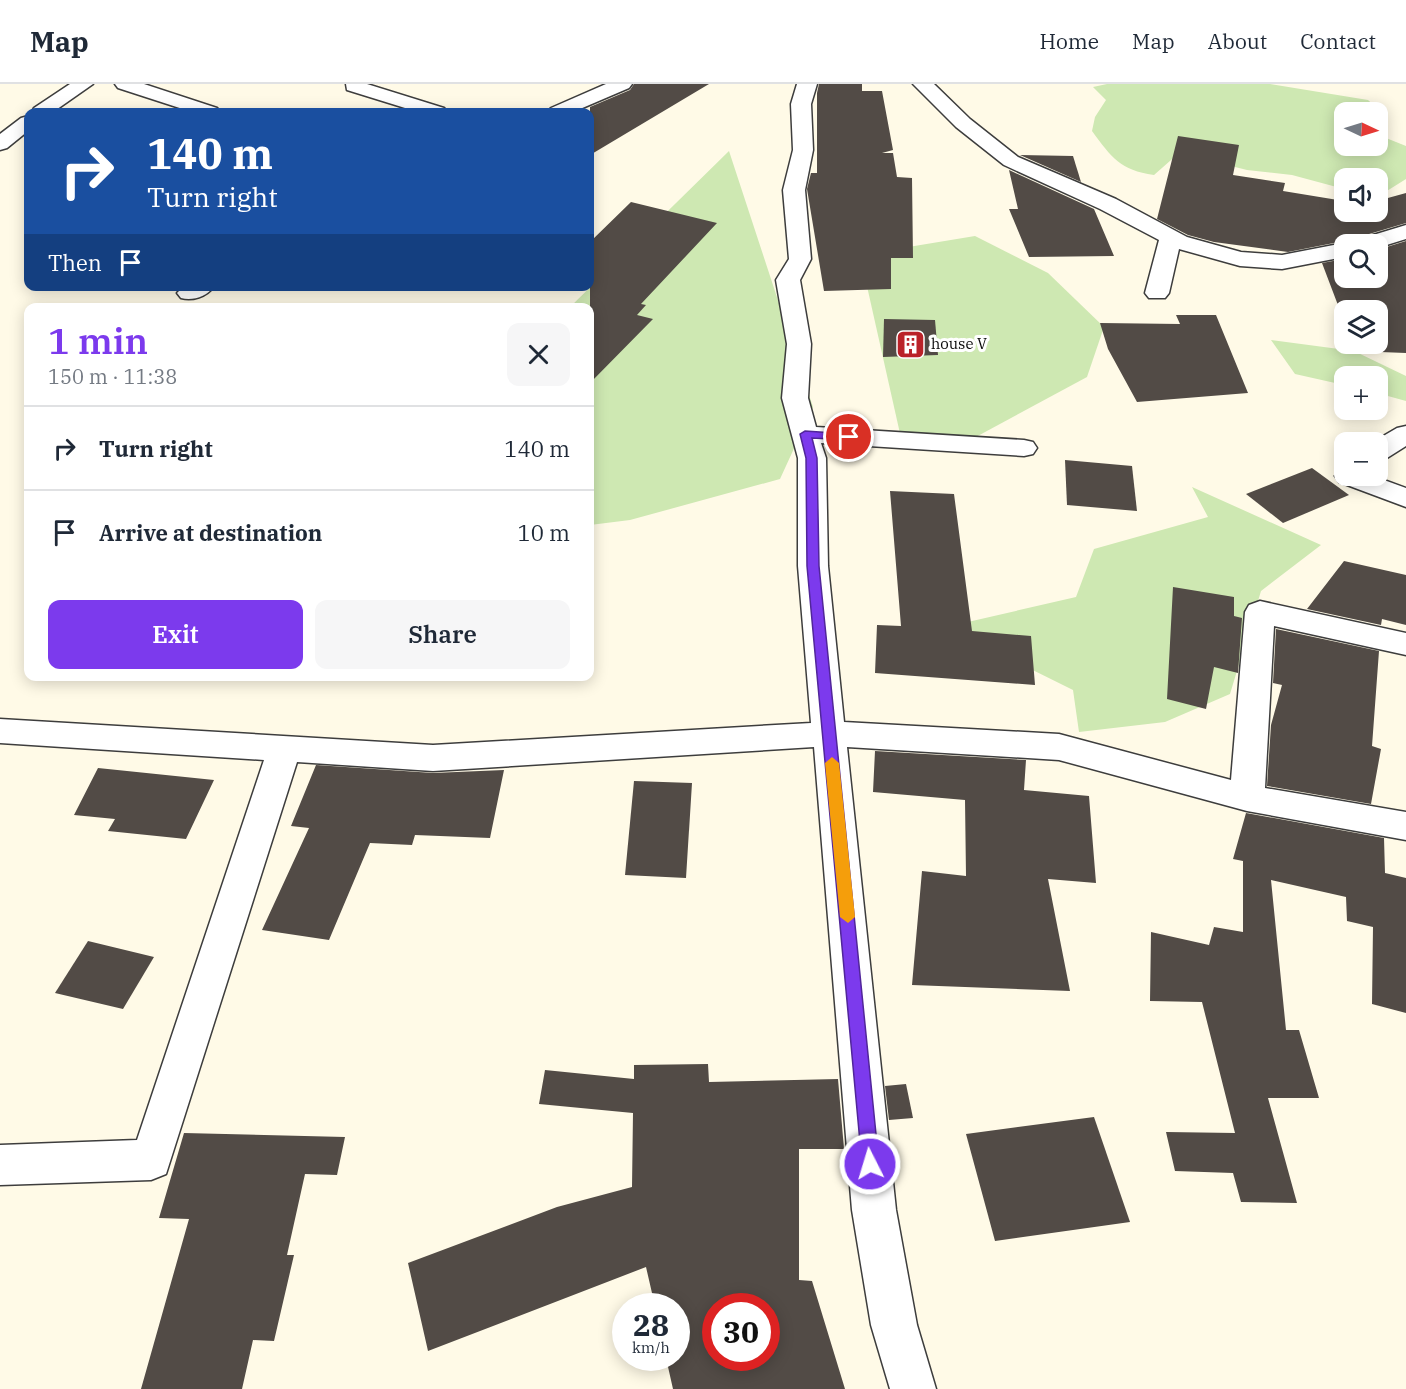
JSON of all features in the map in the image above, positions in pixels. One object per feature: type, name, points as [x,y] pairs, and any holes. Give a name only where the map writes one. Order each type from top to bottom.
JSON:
[{"type":"street","points":[[46,108],[83,84]]},
{"type":"street","points":[[125,84],[198,108]]},
{"type":"street","points":[[567,108],[622,84]]},
{"type":"street","points":[[807,84],[801,104],[803,150],[794,190],[800,259],[788,280],[799,344],[795,398],[812,458],[813,566],[874,1210],[894,1325],[913,1389]]},
{"type":"street","points":[[924,84],[963,123],[1011,160],[1108,204],[1175,240],[1240,259],[1282,262],[1334,252]]},
{"type":"street","points":[[354,86],[424,108]]},
{"type":"street","points":[[0,144],[24,125]]},
{"type":"street","points":[[1388,238],[1406,232]]},
{"type":"street","points":[[1156,293],[1175,240]]},
{"type":"street","points":[[805,434],[1024,448]]},
{"type":"street","points":[[1388,445],[1406,434]]},
{"type":"street","points":[[1375,486],[1406,498]]},
{"type":"street","points":[[1247,798],[1260,612],[1406,644]]},
{"type":"street","points":[[0,731],[433,758],[829,734],[1059,747],[1247,798],[1406,826]]},
{"type":"street","points":[[0,1165],[151,1160],[284,749]]},
{"type":"green space","points":[[1107,84],[1270,84],[1368,100],[1370,102],[1334,102],[1334,156],[1388,156],[1388,139],[1406,146],[1406,179],[1388,190],[1388,168],[1334,168],[1334,186],[1292,175],[1247,170],[1179,153],[1154,175],[1142,173],[1118,161],[1105,149],[1092,131],[1095,117],[1106,100],[1093,87]]},
{"type":"green space","points":[[729,151],[813,407],[780,479],[630,520],[594,524],[594,303],[574,303],[586,291],[594,291],[594,283]]},
{"type":"green space","points":[[975,236],[1048,273],[1104,327],[1087,377],[974,438],[901,438],[860,255]]},
{"type":"green space","points":[[1271,340],[1334,348],[1334,354],[1360,354],[1385,366],[1334,366],[1334,383],[1295,374]]},
{"type":"green space","points":[[1388,367],[1406,376],[1406,401],[1388,396]]},
{"type":"green space","points":[[1192,487],[1321,545],[1261,591],[1230,694],[1165,722],[1079,732],[1073,690],[946,627],[1076,597],[1094,549],[1208,517]]},
{"type":"building","points":[[634,84],[709,84],[594,153],[594,108],[590,107],[630,90]]},
{"type":"building","points":[[819,84],[862,84],[862,91],[882,91],[893,150],[882,153],[893,153],[897,177],[912,178],[913,258],[891,258],[891,289],[824,291],[807,189],[811,173],[817,173]]},
{"type":"building","points":[[1178,136],[1239,145],[1233,175],[1285,183],[1283,191],[1334,199],[1334,222],[1388,222],[1388,198],[1406,193],[1406,223],[1369,234],[1334,234],[1334,243],[1288,252],[1214,242],[1188,235],[1157,219]]},
{"type":"building","points":[[1020,155],[1073,156],[1081,182]]},
{"type":"building","points":[[1009,170],[1094,209],[1114,256],[1029,257],[1009,209],[1018,209]]},
{"type":"building","points":[[631,202],[717,223],[641,304],[646,305],[637,315],[653,319],[594,379],[594,303],[590,303],[590,291],[594,291],[594,238]]},
{"type":"building","points":[[1406,241],[1406,353],[1388,352],[1388,300],[1336,300],[1322,263],[1334,261],[1334,288],[1388,288],[1388,247]]},
{"type":"building","points":[[1176,315],[1216,315],[1248,393],[1137,402],[1108,349],[1100,323],[1180,324]]},
{"type":"building","name":"house V","points":[[884,319],[935,320],[938,355],[883,357]]},
{"type":"building","points":[[1065,460],[1132,466],[1137,511],[1067,505]]},
{"type":"building","points":[[1312,468],[1349,495],[1283,523],[1246,494]]},
{"type":"building","points":[[890,491],[954,494],[972,631],[1031,636],[1035,685],[875,673],[877,625],[901,626]]},
{"type":"building","points":[[1344,561],[1406,575],[1406,625],[1382,619],[1381,625],[1307,609]]},
{"type":"building","points":[[1173,587],[1234,597],[1234,616],[1242,618],[1238,673],[1214,667],[1206,709],[1167,699]]},
{"type":"building","points":[[1276,629],[1379,651],[1372,746],[1381,749],[1371,804],[1267,786],[1271,725],[1282,685],[1273,683]]},
{"type":"building","points":[[875,751],[1026,760],[1024,790],[1089,796],[1096,883],[1048,879],[1070,991],[912,985],[922,871],[966,876],[965,800],[873,792]]},
{"type":"building","points":[[316,765],[433,773],[504,770],[490,838],[415,835],[412,845],[370,843],[329,940],[262,930],[309,828],[291,826]]},
{"type":"building","points":[[98,768],[214,780],[186,839],[108,831],[115,819],[74,815]]},
{"type":"building","points":[[634,781],[692,783],[686,878],[625,875]]},
{"type":"building","points":[[1246,813],[1384,838],[1385,873],[1406,878],[1406,1013],[1372,1004],[1373,927],[1347,921],[1346,897],[1271,880],[1286,1030],[1299,1030],[1319,1098],[1268,1098],[1297,1203],[1241,1202],[1233,1173],[1175,1171],[1166,1132],[1235,1133],[1202,1002],[1150,1001],[1151,932],[1209,945],[1214,927],[1243,932],[1243,861],[1233,859]]},
{"type":"building","points":[[88,941],[154,957],[123,1009],[55,993]]},
{"type":"building","points":[[708,1064],[709,1082],[838,1079],[844,1149],[799,1149],[799,1280],[812,1281],[845,1389],[673,1389],[669,1371],[690,1371],[690,1293],[652,1293],[646,1267],[428,1351],[408,1263],[557,1207],[632,1187],[633,1113],[539,1104],[545,1070],[634,1079],[634,1065]]},
{"type":"building","points":[[906,1084],[913,1118],[889,1120],[885,1086]]},
{"type":"building","points":[[1094,1117],[1130,1222],[995,1241],[966,1134]]},
{"type":"building","points":[[184,1133],[345,1137],[337,1175],[305,1174],[287,1255],[294,1255],[274,1341],[253,1340],[242,1389],[141,1389],[189,1219],[159,1218]]},
{"type":"slow traffic","points":[[832,763],[848,917]]},
{"type":"place","name":"house V","points":[[910,344]]},
{"type":"route","points":[[849,437],[805,434],[812,458],[813,566],[870,1164]]}]
